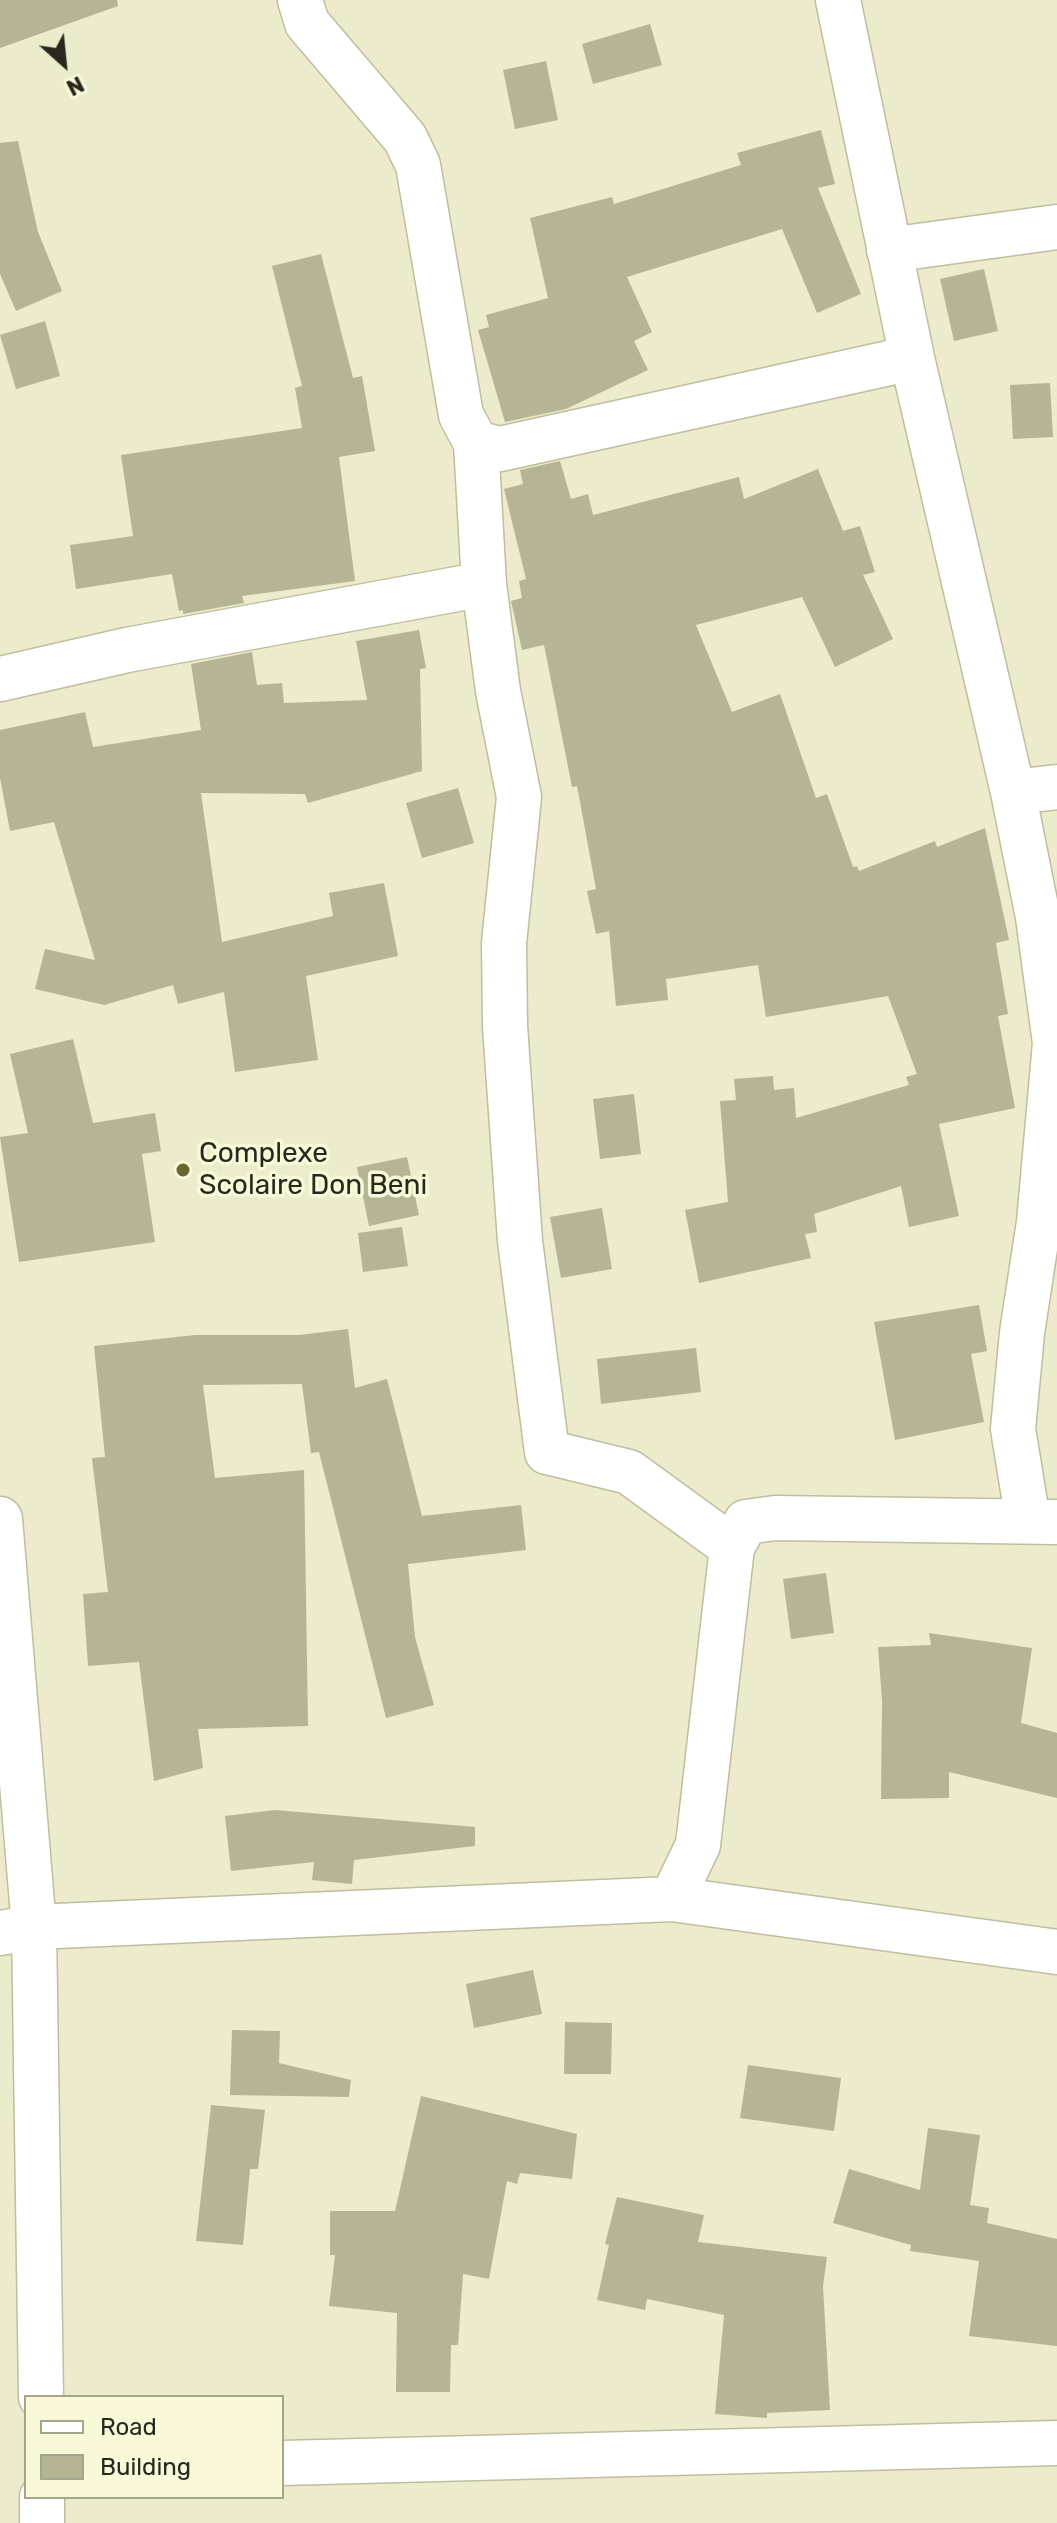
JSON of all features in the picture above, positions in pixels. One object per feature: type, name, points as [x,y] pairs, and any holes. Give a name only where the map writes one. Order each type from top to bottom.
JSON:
[{"type":"street","points":[[300,0],[307,23],[405,138],[418,165],[461,415],[476,443],[484,584],[498,691],[519,797],[504,943],[505,1026],[520,1241],[547,1452],[629,1472],[732,1547]]},
{"type":"street","points":[[672,1899],[698,1845],[732,1547],[746,1522],[775,1518],[1042,1522],[1013,1429],[1022,1333],[1039,1222],[1055,1043],[1038,917],[1013,792],[912,358],[838,0]]},
{"type":"street","points":[[889,250],[1057,227]]},
{"type":"street","points":[[476,443],[500,449],[912,358]]},
{"type":"street","points":[[0,679],[127,650],[484,584]]},
{"type":"street","points":[[1013,792],[1057,787]]},
{"type":"street","points":[[0,1519],[41,2395]]},
{"type":"street","points":[[17,1930],[672,1899],[1057,1952]]},
{"type":"street","points":[[284,2463],[1057,2443]]},
{"type":"street","points":[[42,2499],[42,2523]]},
{"type":"building","points":[[0,0],[117,0],[118,6],[0,48]]},
{"type":"building","points":[[650,24],[662,65],[593,84],[582,44]]},
{"type":"building","points":[[546,61],[558,120],[515,129],[503,70]]},
{"type":"building","points":[[821,130],[835,184],[818,188],[861,294],[817,313],[782,229],[627,277],[652,332],[634,341],[648,370],[566,409],[505,422],[478,330],[489,327],[486,315],[548,298],[530,218],[612,197],[614,204],[741,165],[737,153]]},
{"type":"building","points":[[18,141],[38,232],[62,291],[16,311],[0,274],[0,143]]},
{"type":"building","points":[[321,254],[353,378],[362,376],[375,451],[339,457],[355,581],[242,596],[244,603],[183,614],[183,610],[179,611],[172,574],[76,589],[70,545],[133,536],[121,455],[302,428],[295,388],[302,386],[272,266]]},
{"type":"building","points":[[984,269],[998,331],[954,341],[940,279]]},
{"type":"building","points":[[45,321],[60,376],[16,389],[0,335]]},
{"type":"building","points":[[1050,383],[1053,437],[1013,439],[1010,385]]},
{"type":"building","points":[[560,461],[571,499],[588,494],[593,515],[739,477],[744,499],[818,469],[843,531],[860,526],[875,572],[863,575],[893,639],[835,667],[802,597],[696,625],[732,712],[780,694],[816,798],[827,794],[853,867],[857,866],[859,871],[935,841],[937,847],[985,828],[1009,940],[996,943],[1008,1014],[998,1016],[1015,1108],[939,1124],[959,1216],[909,1227],[901,1186],[814,1214],[817,1232],[805,1234],[811,1258],[699,1283],[685,1210],[728,1202],[720,1101],[736,1100],[734,1079],[773,1076],[774,1090],[794,1088],[796,1118],[909,1085],[906,1077],[917,1074],[888,996],[766,1017],[758,965],[666,979],[668,1000],[616,1006],[609,931],[596,934],[587,891],[596,889],[577,786],[572,787],[544,645],[522,650],[511,601],[522,598],[519,581],[526,579],[504,489],[523,484],[520,470]]},
{"type":"building","points":[[419,630],[426,668],[420,669],[422,771],[308,803],[305,794],[201,793],[222,942],[333,916],[329,893],[384,883],[398,956],[306,976],[318,1060],[235,1072],[224,992],[178,1004],[173,985],[104,1005],[35,989],[45,949],[95,960],[54,822],[10,831],[0,778],[0,730],[85,712],[93,747],[201,730],[191,664],[252,652],[257,685],[282,683],[284,703],[367,700],[356,641]]},
{"type":"building","points":[[458,788],[474,843],[422,858],[406,803]]},
{"type":"building","points":[[73,1039],[93,1123],[155,1113],[161,1151],[142,1154],[155,1242],[19,1262],[0,1137],[28,1133],[10,1054]]},
{"type":"building","points":[[634,1094],[641,1154],[600,1159],[593,1099]]},
{"type":"building","points":[[407,1157],[419,1215],[369,1226],[357,1167]]},
{"type":"building","points":[[602,1208],[612,1269],[561,1278],[550,1217]]},
{"type":"building","points":[[402,1227],[408,1266],[363,1272],[358,1233]]},
{"type":"building","points":[[979,1305],[987,1351],[971,1354],[984,1422],[895,1440],[874,1322]]},
{"type":"building","points":[[348,1329],[355,1388],[387,1379],[422,1516],[521,1505],[526,1550],[408,1564],[415,1637],[434,1705],[386,1718],[319,1452],[311,1453],[302,1384],[203,1385],[215,1478],[304,1470],[308,1726],[198,1729],[203,1768],[154,1781],[139,1662],[88,1666],[83,1594],[108,1592],[92,1458],[105,1457],[94,1346],[195,1335],[299,1335]]},
{"type":"building","points":[[696,1348],[701,1392],[601,1404],[597,1359]]},
{"type":"building","points":[[826,1573],[834,1633],[791,1639],[783,1579]]},
{"type":"building","points":[[929,1633],[1032,1648],[1021,1723],[1057,1733],[1057,1798],[949,1772],[949,1798],[881,1799],[882,1701],[878,1647],[931,1645]]},
{"type":"building","points":[[275,1810],[475,1827],[475,1846],[354,1860],[352,1884],[312,1880],[314,1862],[231,1871],[225,1816]]},
{"type":"building","points":[[533,1970],[542,2014],[474,2028],[466,1984]]},
{"type":"building","points":[[565,2022],[612,2023],[611,2074],[564,2074]]},
{"type":"building","points":[[232,2030],[280,2031],[279,2063],[351,2080],[349,2097],[230,2095]]},
{"type":"building","points":[[748,2065],[841,2078],[834,2131],[740,2118]]},
{"type":"building","points":[[421,2096],[577,2134],[572,2179],[520,2173],[517,2184],[507,2181],[489,2279],[463,2274],[458,2345],[451,2345],[450,2392],[396,2392],[397,2313],[329,2306],[335,2255],[330,2255],[330,2211],[395,2211]]},
{"type":"building","points":[[211,2105],[265,2110],[258,2169],[250,2169],[243,2245],[196,2241]]},
{"type":"building","points":[[928,2128],[980,2135],[970,2205],[989,2208],[987,2223],[1057,2239],[1057,2346],[969,2336],[979,2261],[910,2251],[911,2245],[833,2223],[849,2169],[920,2190]]},
{"type":"building","points":[[617,2197],[704,2215],[698,2242],[827,2257],[823,2286],[830,2410],[767,2413],[767,2418],[715,2414],[724,2315],[647,2299],[645,2310],[597,2300],[609,2245],[605,2244]]},
{"type":"place","name":"Complexe Scolaire Don Beni","points":[[183,1170]]}]
